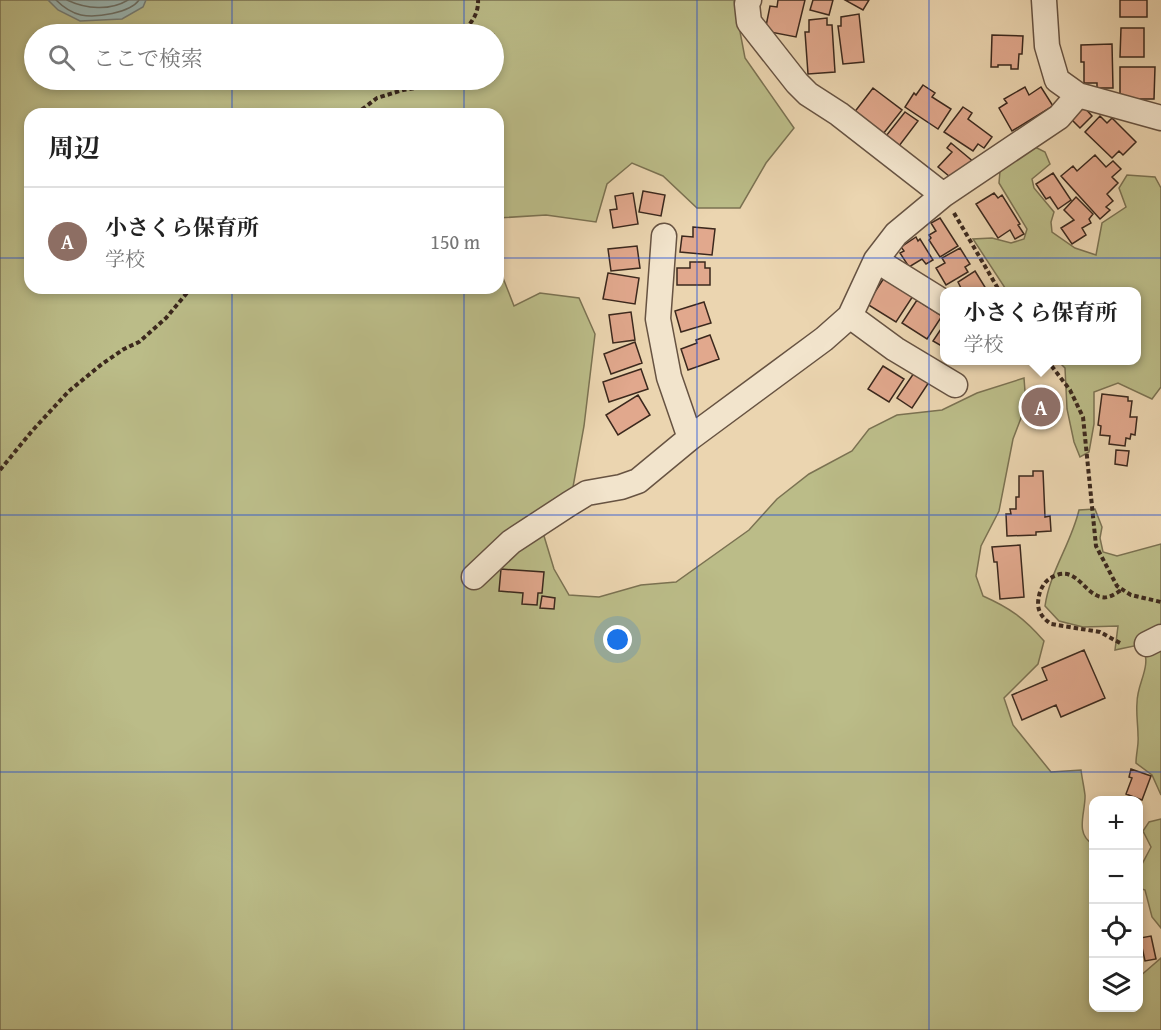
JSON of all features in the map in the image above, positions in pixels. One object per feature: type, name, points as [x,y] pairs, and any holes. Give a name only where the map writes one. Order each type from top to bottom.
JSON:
[{"type":"street","points":[[749,0],[747,4],[749,22],[797,83],[808,94],[839,114],[943,195]]},
{"type":"street","points":[[1044,0],[1047,46],[1057,80],[1078,95],[1161,118]]},
{"type":"street","points":[[474,577],[510,542],[587,493],[621,488],[638,481],[690,438],[824,339],[850,316],[876,260],[896,234],[943,195],[1059,117],[1078,95]]},
{"type":"street","points":[[664,236],[658,319],[669,378],[690,438]]},
{"type":"street","points":[[876,260],[940,300]]},
{"type":"street","points":[[850,316],[895,349],[955,385]]},
{"type":"path","points":[[470,24],[478,8],[478,0]]},
{"type":"path","points":[[364,108],[377,98],[403,90]]},
{"type":"path","points":[[943,195],[998,287]]},
{"type":"path","points":[[0,470],[69,391],[102,364],[139,342],[166,318],[186,294]]},
{"type":"path","points":[[1051,365],[1070,390],[1083,417],[1096,546],[1117,586],[1131,595],[1161,602]]},
{"type":"path","points":[[1120,643],[1100,632],[1051,624],[1040,612],[1038,597],[1047,580],[1058,574],[1066,573],[1103,597],[1111,596],[1123,589]]},
{"type":"green space","points":[[0,0],[734,0],[745,58],[794,128],[766,163],[740,208],[697,208],[663,176],[632,163],[607,184],[596,222],[546,215],[504,218],[504,108],[24,108],[24,294],[504,294],[504,280],[514,306],[540,293],[579,298],[595,334],[584,426],[573,487],[544,536],[554,569],[569,595],[599,597],[641,585],[676,582],[749,530],[777,499],[809,474],[852,451],[869,429],[897,415],[942,410],[977,393],[1024,378],[1026,405],[1013,439],[999,511],[981,546],[976,576],[983,596],[1016,614],[1044,641],[1038,664],[1004,698],[1013,725],[1051,772],[1081,770],[1085,795],[1082,828],[1089,841],[1089,1012],[1143,1012],[1143,974],[1161,958],[1161,1030],[0,1030]]},
{"type":"green space","points":[[1035,147],[1045,152],[1050,164],[1032,179],[1034,188],[1054,212],[1051,222],[1052,232],[1075,248],[1096,255],[1102,223],[1126,207],[1119,188],[1127,175],[1155,177],[1161,188],[1161,387],[1152,399],[1118,383],[1094,392],[1094,424],[1089,452],[1080,457],[1074,442],[1067,409],[1065,368],[1062,365],[1141,365],[1141,287],[1004,287],[973,239],[992,238],[1011,243],[1024,239],[1027,229],[999,183],[1000,171]]},
{"type":"green space","points":[[1095,509],[1102,527],[1100,538],[1103,552],[1117,556],[1161,544],[1161,795],[1152,775],[1136,763],[1138,695],[1146,661],[1143,644],[1115,650],[1118,626],[1083,627],[1059,621],[1045,606],[1051,581],[1079,510]]},
{"type":"green space","points":[[1161,819],[1161,928],[1152,917],[1143,889],[1143,862],[1151,847],[1143,831],[1149,822]]},
{"type":"water","points":[[48,0],[146,0],[143,7],[122,19],[80,21],[58,10]]},
{"type":"building","points":[[778,0],[805,0],[796,37],[765,31],[770,6],[777,7]]},
{"type":"building","points":[[813,0],[833,0],[829,15],[810,10]]},
{"type":"building","points":[[845,0],[869,0],[863,10]]},
{"type":"building","points":[[1120,0],[1147,0],[1147,17],[1120,17]]},
{"type":"building","points":[[859,14],[864,62],[843,64],[838,26],[841,26],[841,17]]},
{"type":"building","points":[[827,18],[827,25],[832,25],[835,72],[808,74],[805,32],[809,32],[809,20]]},
{"type":"building","points":[[1121,28],[1144,28],[1144,57],[1120,57]]},
{"type":"building","points":[[992,35],[1023,36],[1018,69],[1011,69],[1011,65],[991,67]]},
{"type":"building","points":[[1112,44],[1113,88],[1097,88],[1097,83],[1084,83],[1081,45]]},
{"type":"building","points":[[1120,67],[1155,67],[1154,99],[1120,99]]},
{"type":"building","points":[[923,85],[935,93],[932,97],[951,109],[938,129],[905,107],[914,93],[916,95]]},
{"type":"building","points":[[1025,87],[1029,95],[1041,87],[1053,106],[1012,131],[999,108],[1007,103],[1004,99]]},
{"type":"building","points":[[873,88],[902,110],[883,134],[850,118]]},
{"type":"building","points":[[963,107],[972,113],[968,119],[992,137],[984,148],[978,144],[973,151],[944,132]]},
{"type":"building","points":[[1084,107],[1092,116],[1080,128],[1071,119]]},
{"type":"building","points":[[905,112],[918,121],[899,146],[886,136]]},
{"type":"building","points":[[1100,116],[1107,123],[1112,118],[1136,142],[1123,155],[1119,151],[1112,158],[1085,132]]},
{"type":"building","points":[[951,143],[975,163],[955,181],[938,167],[952,152],[947,148]]},
{"type":"building","points":[[1095,155],[1106,167],[1113,161],[1121,169],[1112,177],[1118,183],[1107,194],[1113,201],[1106,207],[1110,210],[1100,219],[1061,176],[1073,166],[1077,171]]},
{"type":"building","points":[[1053,173],[1071,200],[1058,209],[1050,197],[1046,199],[1036,184]]},
{"type":"building","points":[[643,191],[665,195],[661,216],[639,212]]},
{"type":"building","points":[[633,193],[638,224],[613,228],[610,210],[617,209],[615,196]]},
{"type":"building","points":[[994,193],[998,198],[1002,195],[1024,234],[1015,239],[1010,230],[998,238],[976,204]]},
{"type":"building","points":[[1076,197],[1093,214],[1089,219],[1091,223],[1082,228],[1086,235],[1072,244],[1061,228],[1074,220],[1064,210]]},
{"type":"building","points":[[940,218],[958,246],[940,257],[929,240],[931,238],[929,235],[936,231],[931,223]]},
{"type":"building","points":[[693,227],[715,229],[712,255],[680,252],[682,236],[693,237]]},
{"type":"building","points":[[916,237],[918,241],[920,239],[933,260],[926,264],[922,259],[909,267],[900,253],[904,251],[901,247]]},
{"type":"building","points":[[637,246],[640,268],[611,271],[608,249]]},
{"type":"building","points":[[960,248],[970,264],[965,267],[968,272],[946,285],[936,268],[945,263],[942,258]]},
{"type":"building","points":[[690,262],[705,262],[705,268],[710,268],[710,285],[677,285],[677,268],[690,268]]},
{"type":"building","points":[[975,271],[985,287],[960,287],[958,282]]},
{"type":"building","points":[[608,273],[639,278],[635,304],[603,299]]},
{"type":"building","points":[[884,278],[913,296],[896,322],[867,304]]},
{"type":"building","points":[[917,300],[940,315],[940,319],[927,339],[902,323]]},
{"type":"building","points":[[704,302],[711,323],[681,332],[675,311]]},
{"type":"building","points":[[631,312],[635,340],[613,343],[609,315]]},
{"type":"building","points":[[940,330],[940,345],[933,341]]},
{"type":"building","points":[[710,335],[719,359],[688,370],[681,349]]},
{"type":"building","points":[[635,342],[642,363],[611,374],[604,354]]},
{"type":"building","points":[[883,366],[904,379],[889,402],[868,389]]},
{"type":"building","points":[[918,367],[933,376],[912,408],[897,398]]},
{"type":"building","points":[[641,369],[648,389],[609,402],[603,382]]},
{"type":"building","points":[[1102,394],[1128,397],[1128,401],[1132,401],[1130,417],[1137,417],[1135,435],[1131,434],[1130,439],[1126,438],[1125,446],[1109,444],[1110,436],[1100,435],[1101,426],[1098,425]]},
{"type":"building","points":[[638,395],[650,415],[618,435],[606,415]]},
{"type":"building","points":[[1116,450],[1129,451],[1127,466],[1115,464]]},
{"type":"building","points":[[1033,471],[1043,471],[1045,517],[1050,516],[1051,531],[1036,532],[1036,535],[1007,536],[1006,514],[1011,514],[1010,509],[1016,509],[1016,497],[1019,497],[1019,476],[1033,476]]},
{"type":"building","points":[[1020,545],[1024,597],[1000,599],[997,562],[994,562],[992,547]]},
{"type":"building","points":[[501,569],[544,572],[542,593],[538,593],[537,605],[522,604],[523,593],[499,591]]},
{"type":"building","points":[[542,596],[555,598],[554,609],[540,608]]},
{"type":"building","points":[[1084,650],[1105,698],[1061,717],[1056,705],[1022,720],[1012,695],[1047,680],[1042,668]]},
{"type":"building","points":[[1131,769],[1151,776],[1143,797],[1126,794],[1132,778],[1129,777]]},
{"type":"building","points":[[1151,936],[1156,959],[1145,961],[1143,937]]},
{"type":"place","name":"小さくら保育所","points":[[1041,407]]}]
